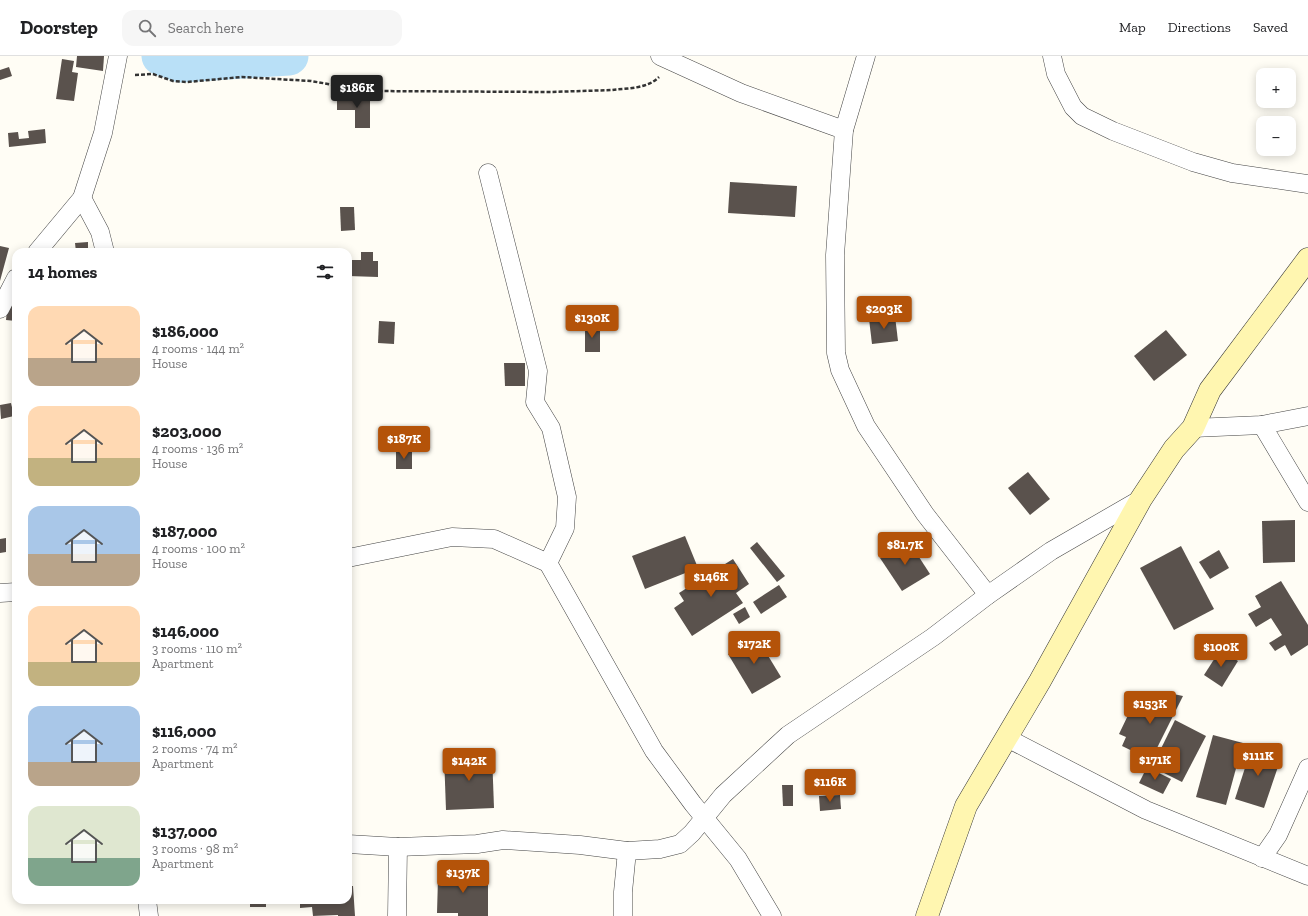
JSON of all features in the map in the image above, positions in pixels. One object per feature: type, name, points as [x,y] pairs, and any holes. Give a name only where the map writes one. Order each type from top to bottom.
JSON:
[{"type":"street","points":[[41,248],[82,198],[103,133],[118,56]]},
{"type":"street","points":[[866,56],[844,130],[835,255],[836,353],[840,370],[866,426],[925,514],[988,595]]},
{"type":"street","points":[[1052,56],[1056,74],[1073,107],[1082,116],[1113,132],[1193,162],[1232,173],[1308,184]]},
{"type":"street","points":[[667,59],[741,93],[844,130]]},
{"type":"street","points":[[488,173],[538,371],[535,402],[551,428],[567,497],[565,528],[548,563]]},
{"type":"street","points":[[82,198],[100,232],[104,248]]},
{"type":"street","points":[[927,916],[966,806],[1007,738],[1141,499],[1174,449],[1193,428],[1210,390],[1308,259]]},
{"type":"street","points":[[0,309],[12,286]]},
{"type":"street","points":[[1193,428],[1262,425],[1308,416]]},
{"type":"street","points":[[1262,425],[1308,502]]},
{"type":"street","points":[[352,844],[398,847],[477,844],[503,840],[627,851],[660,849],[680,844],[723,795],[788,735],[934,637],[988,595],[1051,551],[1141,499]]},
{"type":"street","points":[[352,557],[452,537],[494,539],[548,563],[654,751],[704,818],[738,859],[772,916]]},
{"type":"street","points":[[0,593],[12,592]]},
{"type":"street","points":[[1007,738],[1146,810],[1308,876]]},
{"type":"street","points":[[1262,858],[1278,835],[1308,768]]},
{"type":"street","points":[[397,916],[398,847]]},
{"type":"street","points":[[623,916],[623,892],[627,851]]},
{"type":"street","points":[[148,904],[149,916]]},
{"type":"path","points":[[114,75],[153,74],[173,81],[187,82],[242,77],[311,81],[368,92],[551,92],[637,88],[654,81],[667,59]]},
{"type":"building","points":[[77,56],[104,56],[103,71],[76,67]]},
{"type":"building","points":[[62,59],[74,61],[72,72],[78,73],[74,101],[56,99]]},
{"type":"building","points":[[9,67],[12,76],[0,80],[0,70]]},
{"type":"building","points":[[337,95],[370,96],[370,128],[355,128],[355,110],[337,110]]},
{"type":"building","points":[[45,129],[46,143],[9,147],[8,133],[18,132],[19,139],[29,138],[28,131]]},
{"type":"building","points":[[730,182],[797,186],[795,217],[728,213]]},
{"type":"building","points":[[340,207],[354,207],[355,230],[341,231]]},
{"type":"building","points":[[88,242],[88,248],[76,248],[75,243]]},
{"type":"building","points":[[0,246],[9,248],[0,281]]},
{"type":"building","points":[[361,252],[373,252],[373,261],[378,261],[378,277],[352,276],[352,260],[361,260]]},
{"type":"building","points":[[8,300],[12,300],[12,321],[6,320]]},
{"type":"building","points":[[895,316],[898,341],[872,344],[869,319]]},
{"type":"building","points":[[379,321],[395,322],[394,344],[378,343]]},
{"type":"building","points":[[585,326],[600,326],[600,352],[585,352]]},
{"type":"building","points":[[1166,330],[1187,355],[1154,381],[1134,356]]},
{"type":"building","points":[[504,363],[525,363],[525,386],[505,386]]},
{"type":"building","points":[[11,403],[12,416],[1,419],[0,405]]},
{"type":"building","points":[[396,450],[412,450],[412,469],[396,469]]},
{"type":"building","points":[[1028,472],[1050,499],[1030,515],[1008,488]]},
{"type":"building","points":[[1295,520],[1295,562],[1263,563],[1262,521]]},
{"type":"building","points":[[685,536],[698,568],[645,589],[632,556]]},
{"type":"building","points":[[6,538],[6,552],[0,553],[0,539]]},
{"type":"building","points":[[908,540],[930,574],[902,591],[880,558]]},
{"type":"building","points":[[757,542],[785,576],[777,582],[750,548]]},
{"type":"building","points":[[1181,546],[1214,609],[1174,630],[1140,568]]},
{"type":"building","points":[[1219,550],[1229,568],[1210,579],[1199,562]]},
{"type":"building","points":[[733,559],[749,584],[736,593],[743,603],[692,636],[674,608],[684,601],[679,593]]},
{"type":"building","points":[[1281,581],[1308,625],[1308,645],[1291,656],[1285,645],[1275,651],[1269,643],[1282,635],[1271,618],[1256,627],[1248,614],[1261,607],[1255,596]]},
{"type":"building","points":[[779,585],[787,597],[761,614],[753,602]]},
{"type":"building","points":[[745,607],[750,617],[739,624],[733,614]]},
{"type":"building","points":[[756,636],[781,677],[752,694],[728,654]]},
{"type":"building","points":[[1220,650],[1238,661],[1222,687],[1204,675]]},
{"type":"building","points":[[1159,691],[1183,696],[1151,760],[1122,746],[1126,737],[1119,734],[1131,709],[1140,714],[1145,704],[1152,707]]},
{"type":"building","points":[[1175,720],[1206,736],[1182,782],[1152,767]]},
{"type":"building","points":[[1213,735],[1243,743],[1226,805],[1196,797]]},
{"type":"building","points":[[1252,746],[1282,755],[1264,808],[1235,799]]},
{"type":"building","points":[[492,753],[494,808],[446,810],[444,755]]},
{"type":"building","points":[[1147,767],[1171,779],[1163,794],[1139,783]]},
{"type":"building","points":[[836,770],[848,770],[847,788],[835,787]]},
{"type":"building","points":[[782,785],[793,785],[793,806],[783,806]]},
{"type":"building","points":[[840,795],[841,809],[820,811],[819,796]]},
{"type":"building","points":[[450,869],[472,869],[472,879],[488,879],[488,916],[458,916],[458,913],[437,913],[438,878],[450,878]]},
{"type":"building","points":[[353,886],[355,916],[313,916],[312,907],[300,908],[300,904],[352,904]]},
{"type":"building","points":[[250,904],[266,904],[266,907],[250,907]]},
{"type":"waterway","points":[[161,56],[181,63],[289,56]]}]
